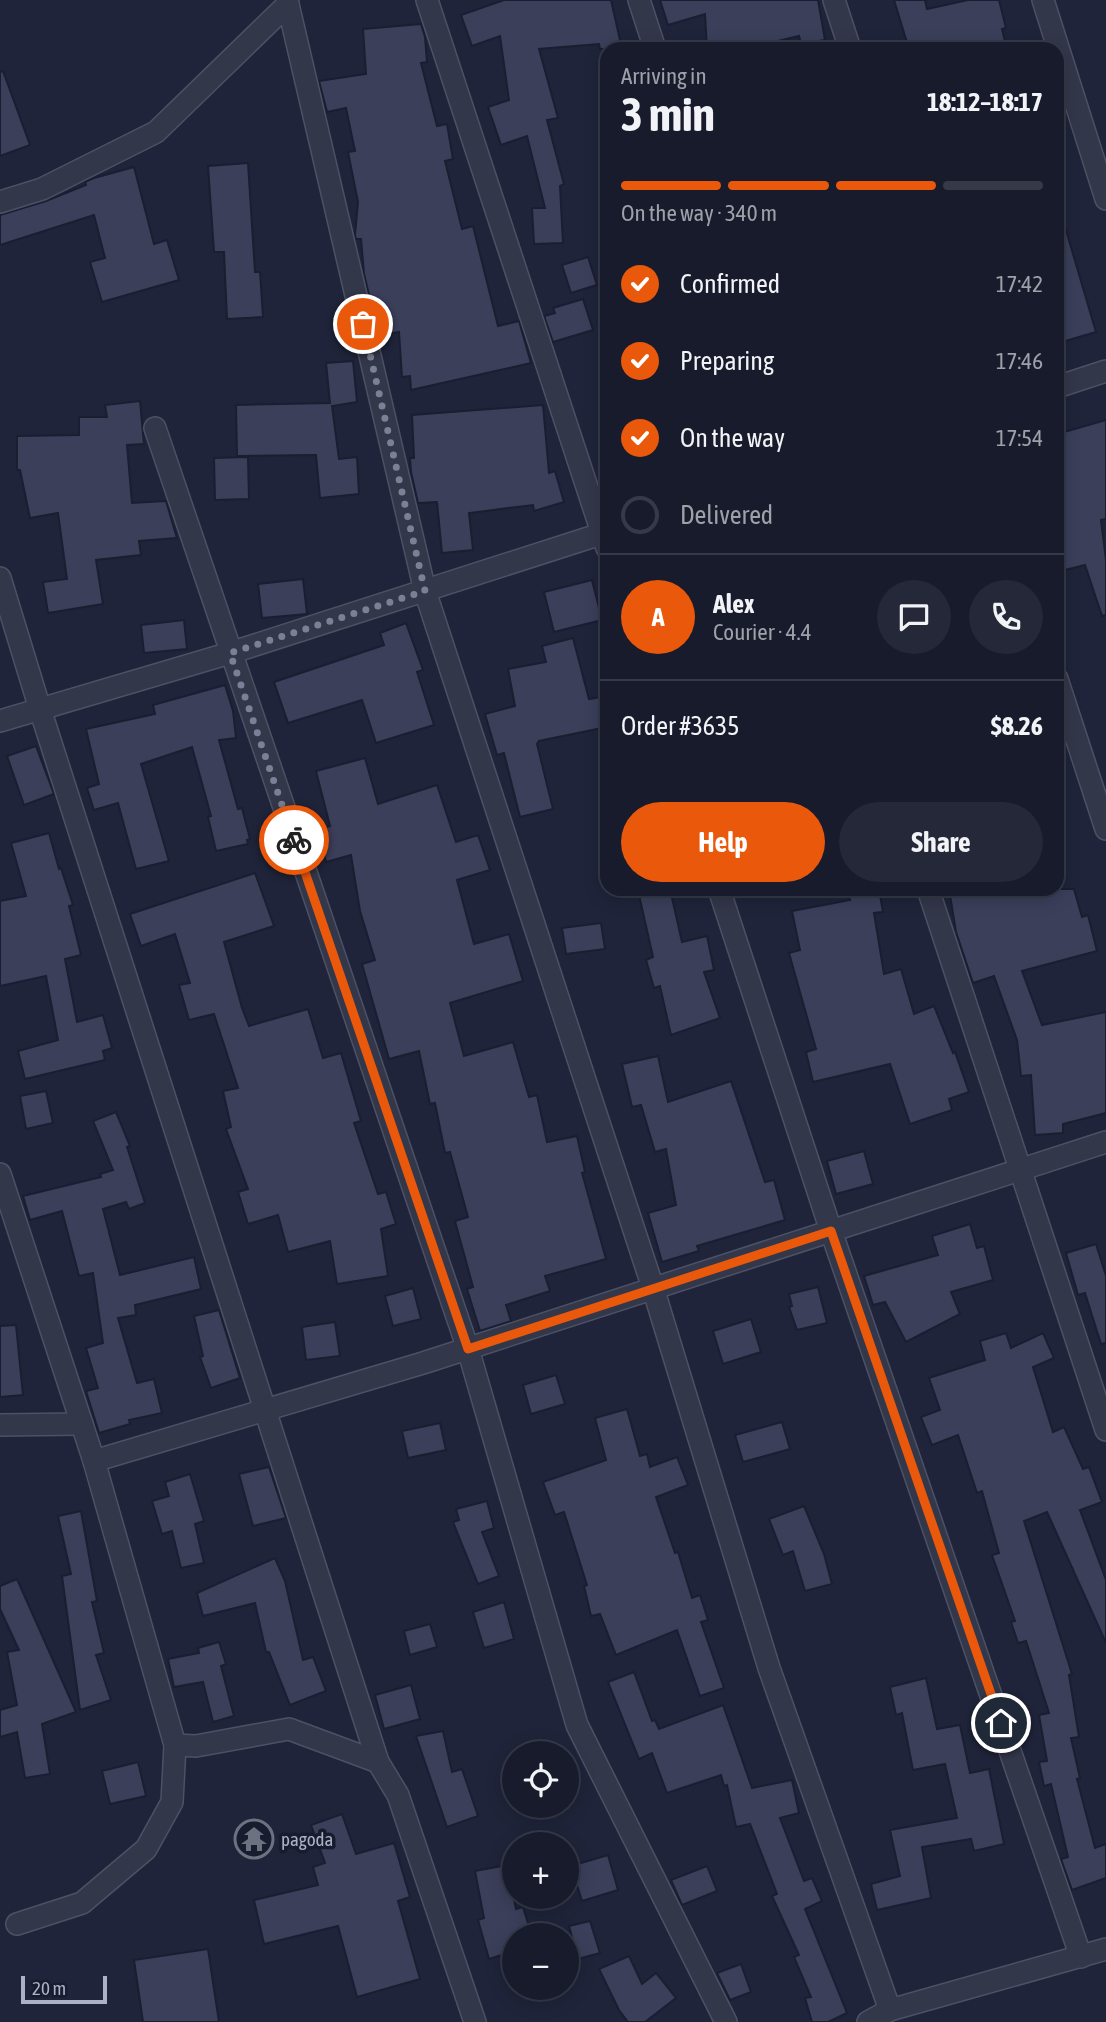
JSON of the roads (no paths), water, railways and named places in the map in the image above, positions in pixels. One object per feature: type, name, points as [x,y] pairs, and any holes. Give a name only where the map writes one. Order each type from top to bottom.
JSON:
[{"type":"street","points":[[428,0],[600,520]]},
{"type":"street","points":[[639,0],[653,42]]},
{"type":"street","points":[[834,0],[848,42]]},
{"type":"street","points":[[1043,0],[1056,42]]},
{"type":"street","points":[[1,202],[42,189],[156,132],[288,2]]},
{"type":"street","points":[[288,2],[425,591],[653,1288],[769,1668],[890,2010]]},
{"type":"street","points":[[1064,66],[1106,199]]},
{"type":"street","points":[[1064,385],[1106,372]]},
{"type":"street","points":[[155,428],[468,1349],[577,1725],[726,2022]]},
{"type":"street","points":[[0,721],[600,540]]},
{"type":"street","points":[[0,578],[378,1762],[398,1795],[475,2022]]},
{"type":"street","points":[[1064,701],[1106,829]]},
{"type":"street","points":[[721,896],[831,1231],[1081,1957]]},
{"type":"street","points":[[930,896],[1106,1430]]},
{"type":"street","points":[[94,1461],[468,1349],[1106,1142]]},
{"type":"street","points":[[0,1174],[94,1461],[175,1745],[172,1802],[146,1849],[82,1903],[16,1924]]},
{"type":"street","points":[[0,1425],[82,1424]]},
{"type":"street","points":[[175,1745],[197,1746],[289,1729],[378,1762]]},
{"type":"street","points":[[868,2022],[890,2010],[1106,1949]]},
{"type":"place","name":"pagoda","points":[[254,1839]]}]
